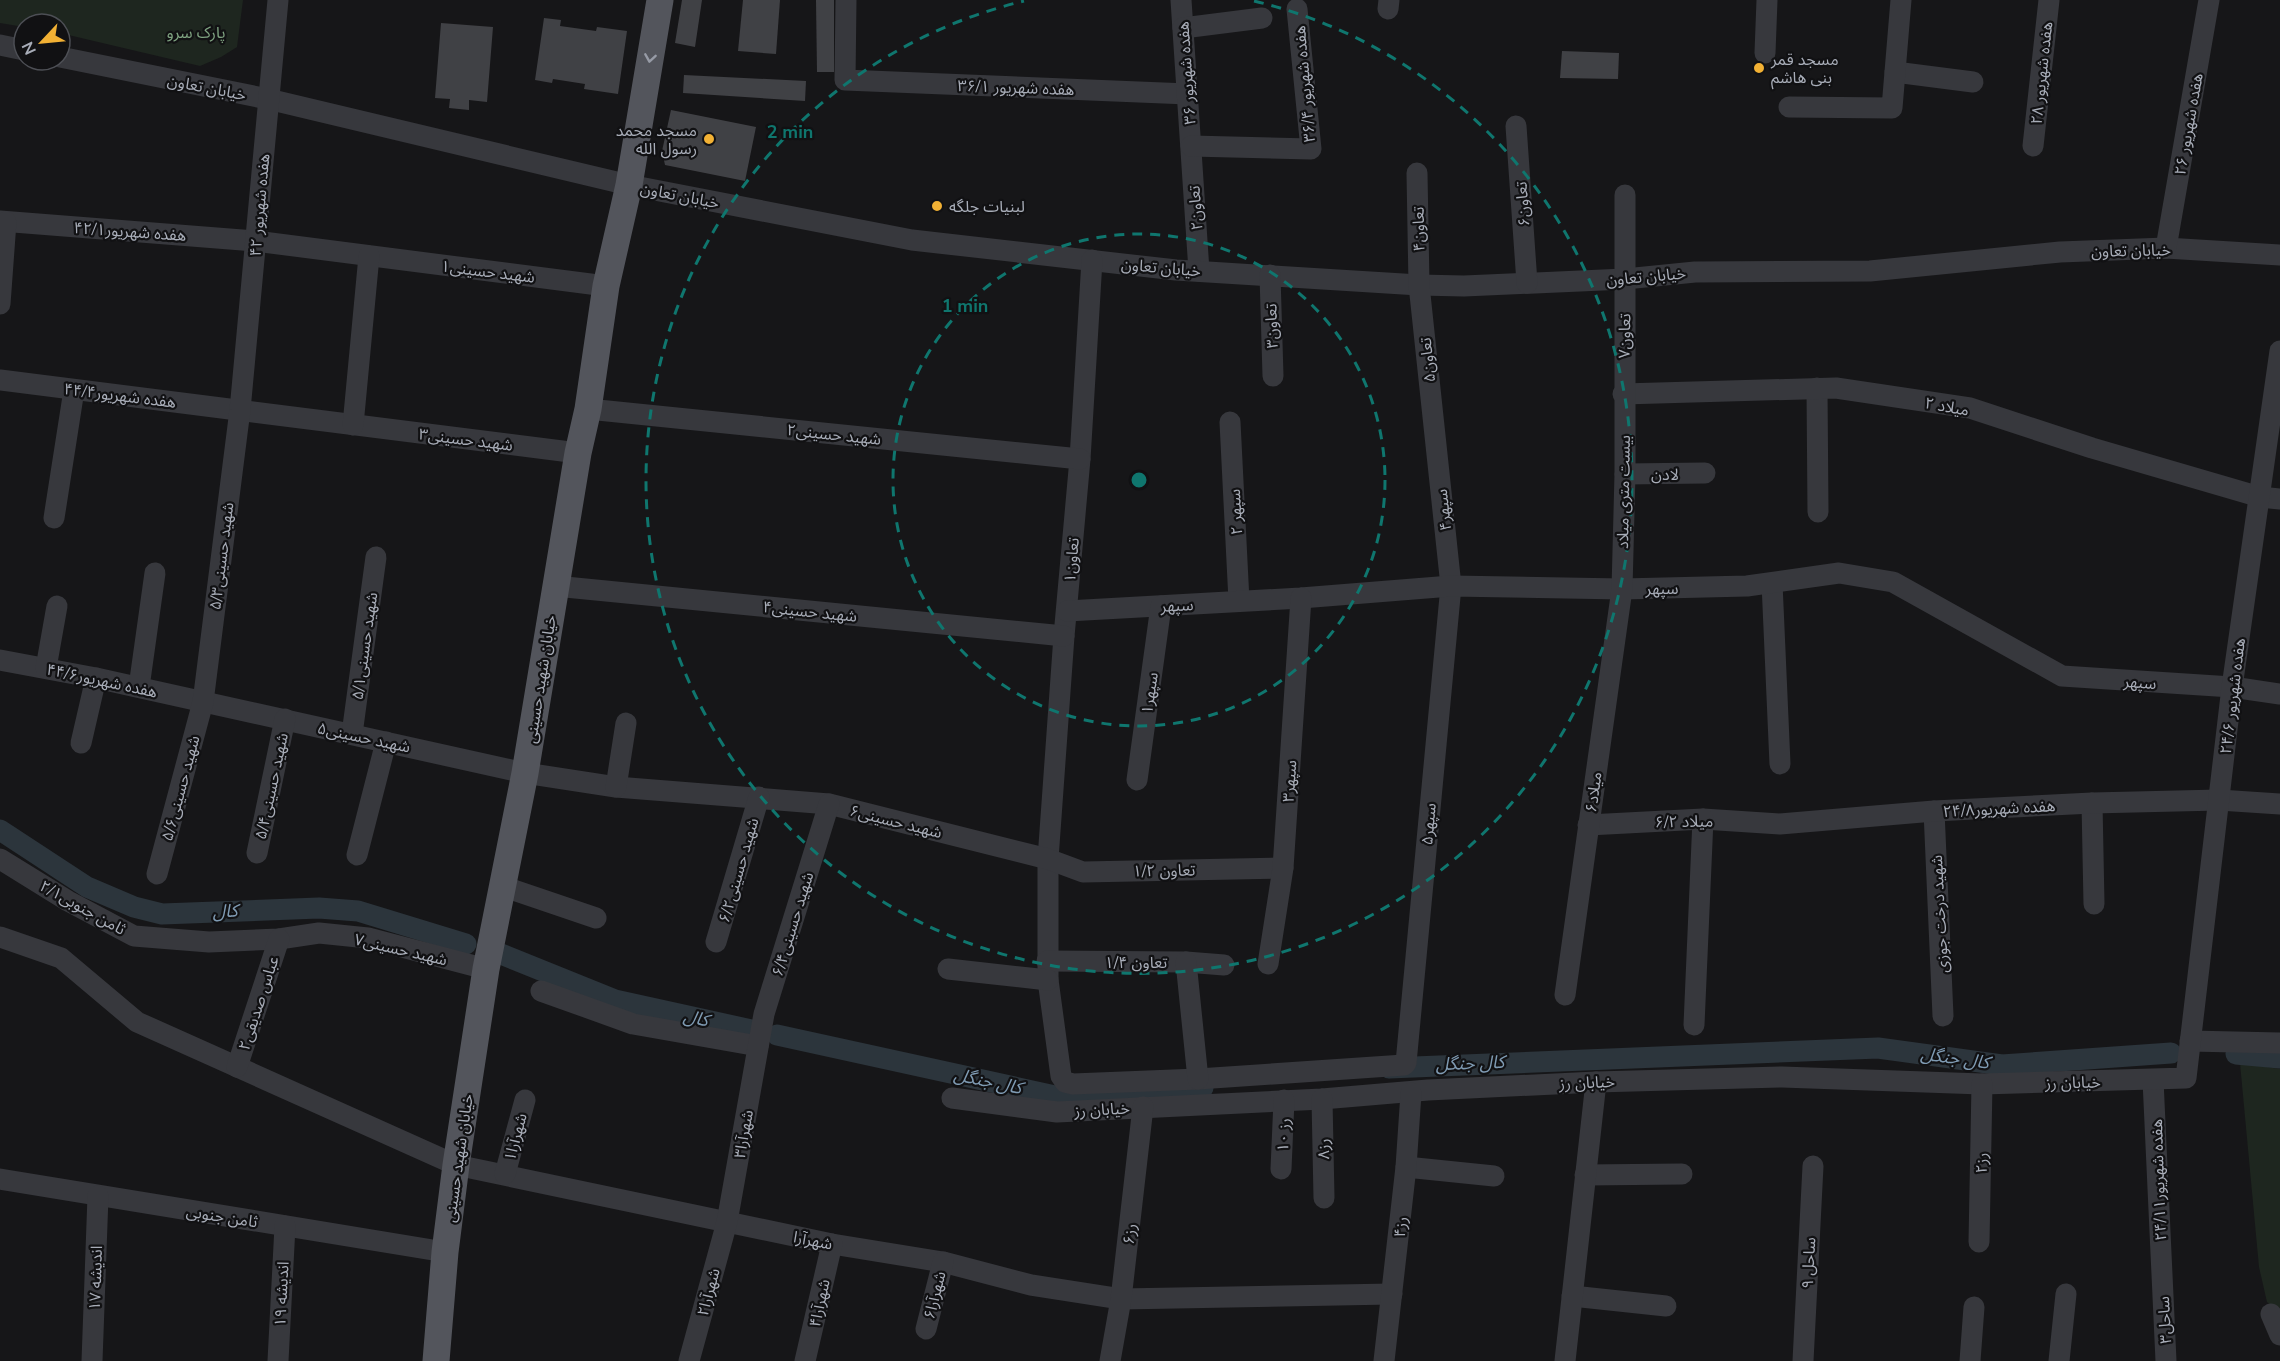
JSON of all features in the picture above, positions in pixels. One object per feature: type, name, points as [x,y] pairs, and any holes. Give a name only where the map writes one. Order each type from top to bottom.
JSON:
[{"type":"main road","name":"خیابان شهید حسینی","points":[[436,1361],[445,1252],[456,1165],[486,969],[525,773],[578,453],[588,409],[606,286],[629,185],[660,0]]},
{"type":"street","name":"هفده شهریور ۴۲","points":[[240,410],[278,0]]},
{"type":"street","name":"هفده شهریور ۳۶/۱","points":[[846,0],[845,80],[1188,94]]},
{"type":"street","name":"هفده شهریور ۳۶","points":[[1181,0],[1191,146]]},
{"type":"street","points":[[1765,53],[1767,0]]},
{"type":"street","points":[[1789,107],[1892,108],[1901,0]]},
{"type":"street","name":"هفده شهریور ۲۸","points":[[2033,146],[2049,0]]},
{"type":"street","name":"هفده شهریور ۲۶","points":[[2166,248],[2209,0]]},
{"type":"street","name":"هفده شهریور ۳۶/۴","points":[[1191,146],[1311,149],[1297,9]]},
{"type":"street","points":[[1183,28],[1262,18]]},
{"type":"street","name":"خیابان تعاون","points":[[72,59],[268,99],[629,185],[912,240],[1199,271],[1419,285],[1625,279],[1695,272],[1870,271],[2060,252],[2166,248],[2280,255]]},
{"type":"street","points":[[1895,72],[1973,82]]},
{"type":"street","name":"تعاون۶","points":[[1516,126],[1527,283]]},
{"type":"street","name":"تعاون۲","points":[[1191,146],[1199,271]]},
{"type":"street","name":"تعاون۴","points":[[1417,173],[1419,285]]},
{"type":"street","name":"تعاون۷","points":[[1623,394],[1625,195]]},
{"type":"street","points":[[0,304],[3,222]]},
{"type":"street","name":"هفده شهریور۴۲/۱","points":[[3,222],[255,241],[369,256]]},
{"type":"street","points":[[353,425],[369,256]]},
{"type":"street","name":"شهید حسینی۱","points":[[369,256],[606,286]]},
{"type":"street","name":"تعاون۱","points":[[1048,858],[1066,611],[1080,459],[1092,260]]},
{"type":"street","name":"تعاون۳","points":[[1270,275],[1273,376]]},
{"type":"street","name":"تعاون۵","points":[[1419,285],[1435,435]]},
{"type":"street","name":"هفده شهریور ۲۴/۶","points":[[2190,1041],[2232,687],[2270,498],[2280,351]]},
{"type":"street","name":"هفده شهریور۴۴/۴","points":[[0,380],[353,425]]},
{"type":"street","points":[[1817,388],[1818,512]]},
{"type":"street","name":"میلاد ۲","points":[[1623,394],[1836,388],[1970,408],[2092,448],[2270,498]]},
{"type":"street","points":[[54,518],[74,390]]},
{"type":"street","name":"بیست متری میلاد","points":[[1622,590],[1625,474],[1623,394]]},
{"type":"street","name":"شهید حسینی۲","points":[[588,409],[1080,459]]},
{"type":"street","name":"شهید حسینی۵/۳","points":[[203,702],[240,410]]},
{"type":"street","name":"سپهر ۲","points":[[1230,422],[1239,602]]},
{"type":"street","name":"شهید حسینی۳","points":[[353,425],[578,453]]},
{"type":"street","name":"سپهر۴","points":[[1435,435],[1450,586]]},
{"type":"street","name":"لادن","points":[[1625,474],[1705,473]]},
{"type":"street","name":"شهید حسینی۵/۱","points":[[352,734],[376,557]]},
{"type":"street","points":[[139,687],[155,573]]},
{"type":"street","name":"سپهر","points":[[1066,611],[1301,598],[1450,586],[1622,590],[1747,586],[1839,573],[1893,582],[2062,676],[2232,687],[2280,693]]},
{"type":"street","points":[[1772,583],[1780,764]]},
{"type":"street","name":"شهید حسینی۴","points":[[555,586],[1064,636]]},
{"type":"street","name":"سپهر۵","points":[[1197,1079],[1404,1065],[1406,1063],[1450,586]]},
{"type":"street","name":"میلاد۶","points":[[1565,995],[1622,590]]},
{"type":"street","name":"سپهر۳","points":[[1268,964],[1283,868],[1301,598]]},
{"type":"street","points":[[46,668],[57,606]]},
{"type":"street","name":"سپهر۱","points":[[1137,780],[1161,606]]},
{"type":"street","name":"هفده شهریور۴۴/۶","points":[[0,660],[96,678],[203,702]]},
{"type":"street","points":[[81,743],[96,678]]},
{"type":"street","name":"شهید حسینی۵","points":[[203,702],[525,773]]},
{"type":"street","name":"شهید حسینی۵/۶","points":[[157,874],[203,702]]},
{"type":"street","name":"شهید حسینی۵/۴","points":[[257,853],[285,719]]},
{"type":"street","points":[[616,787],[626,723]]},
{"type":"street","points":[[357,855],[386,742]]},
{"type":"street","name":"شهید حسینی۶","points":[[525,773],[616,787],[829,804],[1048,858]]},
{"type":"street","name":"شهید حسینی۶/۲","points":[[716,942],[759,797]]},
{"type":"street","name":"هفده شهریور۲۴/۸","points":[[1780,824],[1934,811],[2092,803],[2219,800],[2280,804]]},
{"type":"street","points":[[2092,803],[2094,904]]},
{"type":"street","name":"شهید حسینی۶/۴","points":[[758,1046],[764,1014],[829,804]]},
{"type":"street","name":"شهید درخت جوزی","points":[[1934,811],[1943,1016]]},
{"type":"street","points":[[1694,1025],[1703,819]]},
{"type":"street","name":"میلاد ۶/۲","points":[[1588,825],[1703,819],[1780,824]]},
{"type":"street","points":[[1048,858],[1048,971],[1061,1076],[1065,1082],[1073,1084],[1197,1079],[1186,962]]},
{"type":"street","name":"تعاون ۱/۲","points":[[1048,858],[1083,872],[1283,868]]},
{"type":"street","name":"ثامن جنوبی۲/۱","points":[[0,859],[68,901],[134,936],[209,942],[279,939]]},
{"type":"street","points":[[502,886],[596,918]]},
{"type":"street","name":"شهید حسینی۷","points":[[279,939],[319,933],[368,938],[486,969]]},
{"type":"street","name":"شهرآرا","points":[[0,937],[61,958],[136,1022],[456,1165],[832,1244],[943,1262],[1031,1285],[1122,1299],[1392,1294]]},
{"type":"street","name":"عباس صدیقی۲","points":[[237,1067],[279,939]]},
{"type":"street","name":"تعاون ۱/۴","points":[[948,969],[1048,971],[1186,962],[1224,965]]},
{"type":"street","points":[[541,991],[633,1024],[758,1046]]},
{"type":"street","points":[[2190,1041],[2280,1043]]},
{"type":"street","name":"خیابان رز","points":[[952,1098],[1057,1112],[1596,1082],[1782,1077],[1982,1084],[2153,1080],[2186,1078],[2190,1041]]},
{"type":"street","name":"شهرآرا۳","points":[[727,1222],[758,1046]]},
{"type":"street","name":"هفده شهریور۲۴/۱۱","points":[[2153,1080],[2162,1279]]},
{"type":"street","points":[[1565,1361],[1596,1082]]},
{"type":"street","name":"رز۲","points":[[1979,1242],[1982,1084]]},
{"type":"street","name":"رز۴","points":[[1384,1361],[1406,1167],[1411,1093]]},
{"type":"street","name":"رز۸","points":[[1322,1099],[1324,1198]]},
{"type":"street","name":"رز ۱۰","points":[[1281,1169],[1284,1100]]},
{"type":"street","name":"شهرآرا۱","points":[[505,1174],[525,1101]]},
{"type":"street","name":"رز۶","points":[[1110,1361],[1122,1299],[1143,1107]]},
{"type":"street","name":"ساحل ۹","points":[[1803,1361],[1813,1166]]},
{"type":"street","points":[[1406,1167],[1494,1176]]},
{"type":"street","points":[[1586,1175],[1682,1174]]},
{"type":"street","name":"ثامن جنوبی","points":[[0,1179],[445,1252]]},
{"type":"street","name":"اندیشه ۱۷","points":[[92,1361],[98,1196]]},
{"type":"street","name":"شهرآرا۲","points":[[689,1361],[727,1222]]},
{"type":"street","name":"اندیشه ۱۹","points":[[278,1361],[285,1226]]},
{"type":"street","name":"شهرآرا۴","points":[[805,1361],[832,1244]]},
{"type":"street","name":"شهرآرا۶","points":[[926,1329],[943,1262]]},
{"type":"street","name":"ساحل۳","points":[[2162,1279],[2166,1361]]},
{"type":"street","points":[[2060,1361],[2066,1294]]},
{"type":"street","points":[[1572,1296],[1666,1306]]},
{"type":"street","points":[[1970,1361],[1974,1307]]},
{"type":"street","points":[[2271,1314],[2280,1335]]},
{"type":"green space","name":"پارک سرو","points":[[0,0],[243,0],[237,47],[200,66],[72,36],[72,12],[12,12],[12,25],[0,23]]},
{"type":"green space","points":[[2240,1063],[2280,1069],[2280,1313],[2267,1302],[2259,1267]]},
{"type":"building","points":[[682,0],[702,0],[695,47],[675,43]]},
{"type":"building","points":[[743,0],[780,0],[776,54],[738,51]]},
{"type":"building","points":[[816,0],[834,0],[834,72],[817,72]]},
{"type":"building","points":[[544,18],[561,20],[560,26],[596,31],[597,27],[627,31],[618,94],[584,89],[585,84],[553,79],[552,83],[535,80]]},
{"type":"building","points":[[441,23],[493,27],[487,102],[469,100],[469,110],[449,108],[450,99],[435,98]]},
{"type":"building","points":[[1562,51],[1619,53],[1618,79],[1560,78]]},
{"type":"building","points":[[684,75],[806,81],[805,101],[683,93]]},
{"type":"building","name":"مسجد محمد رسول الله","points":[[671,110],[756,127],[745,181],[665,165],[662,151]]},
{"type":"waterway","name":"کال","points":[[0,830],[87,887],[134,907],[162,914],[319,908],[358,911],[466,944]]},
{"type":"waterway","name":"کال","points":[[501,954],[615,1000],[756,1031]]},
{"type":"waterway","name":"کال جنگل","points":[[777,1035],[1078,1101],[1203,1088]]},
{"type":"waterway","name":"کال جنگل","points":[[1389,1068],[1878,1048],[2002,1065],[2171,1053]]},
{"type":"waterway","name":"کال جنگل","points":[[2236,1054],[2280,1058]]},
{"type":"place","name":"مسجد قمر بنی هاشم","points":[[1759,68]]},
{"type":"place","name":"مسجد محمد رسول الله","points":[[709,139]]},
{"type":"place","name":"لبنیات جلگه","points":[[937,206]]}]
